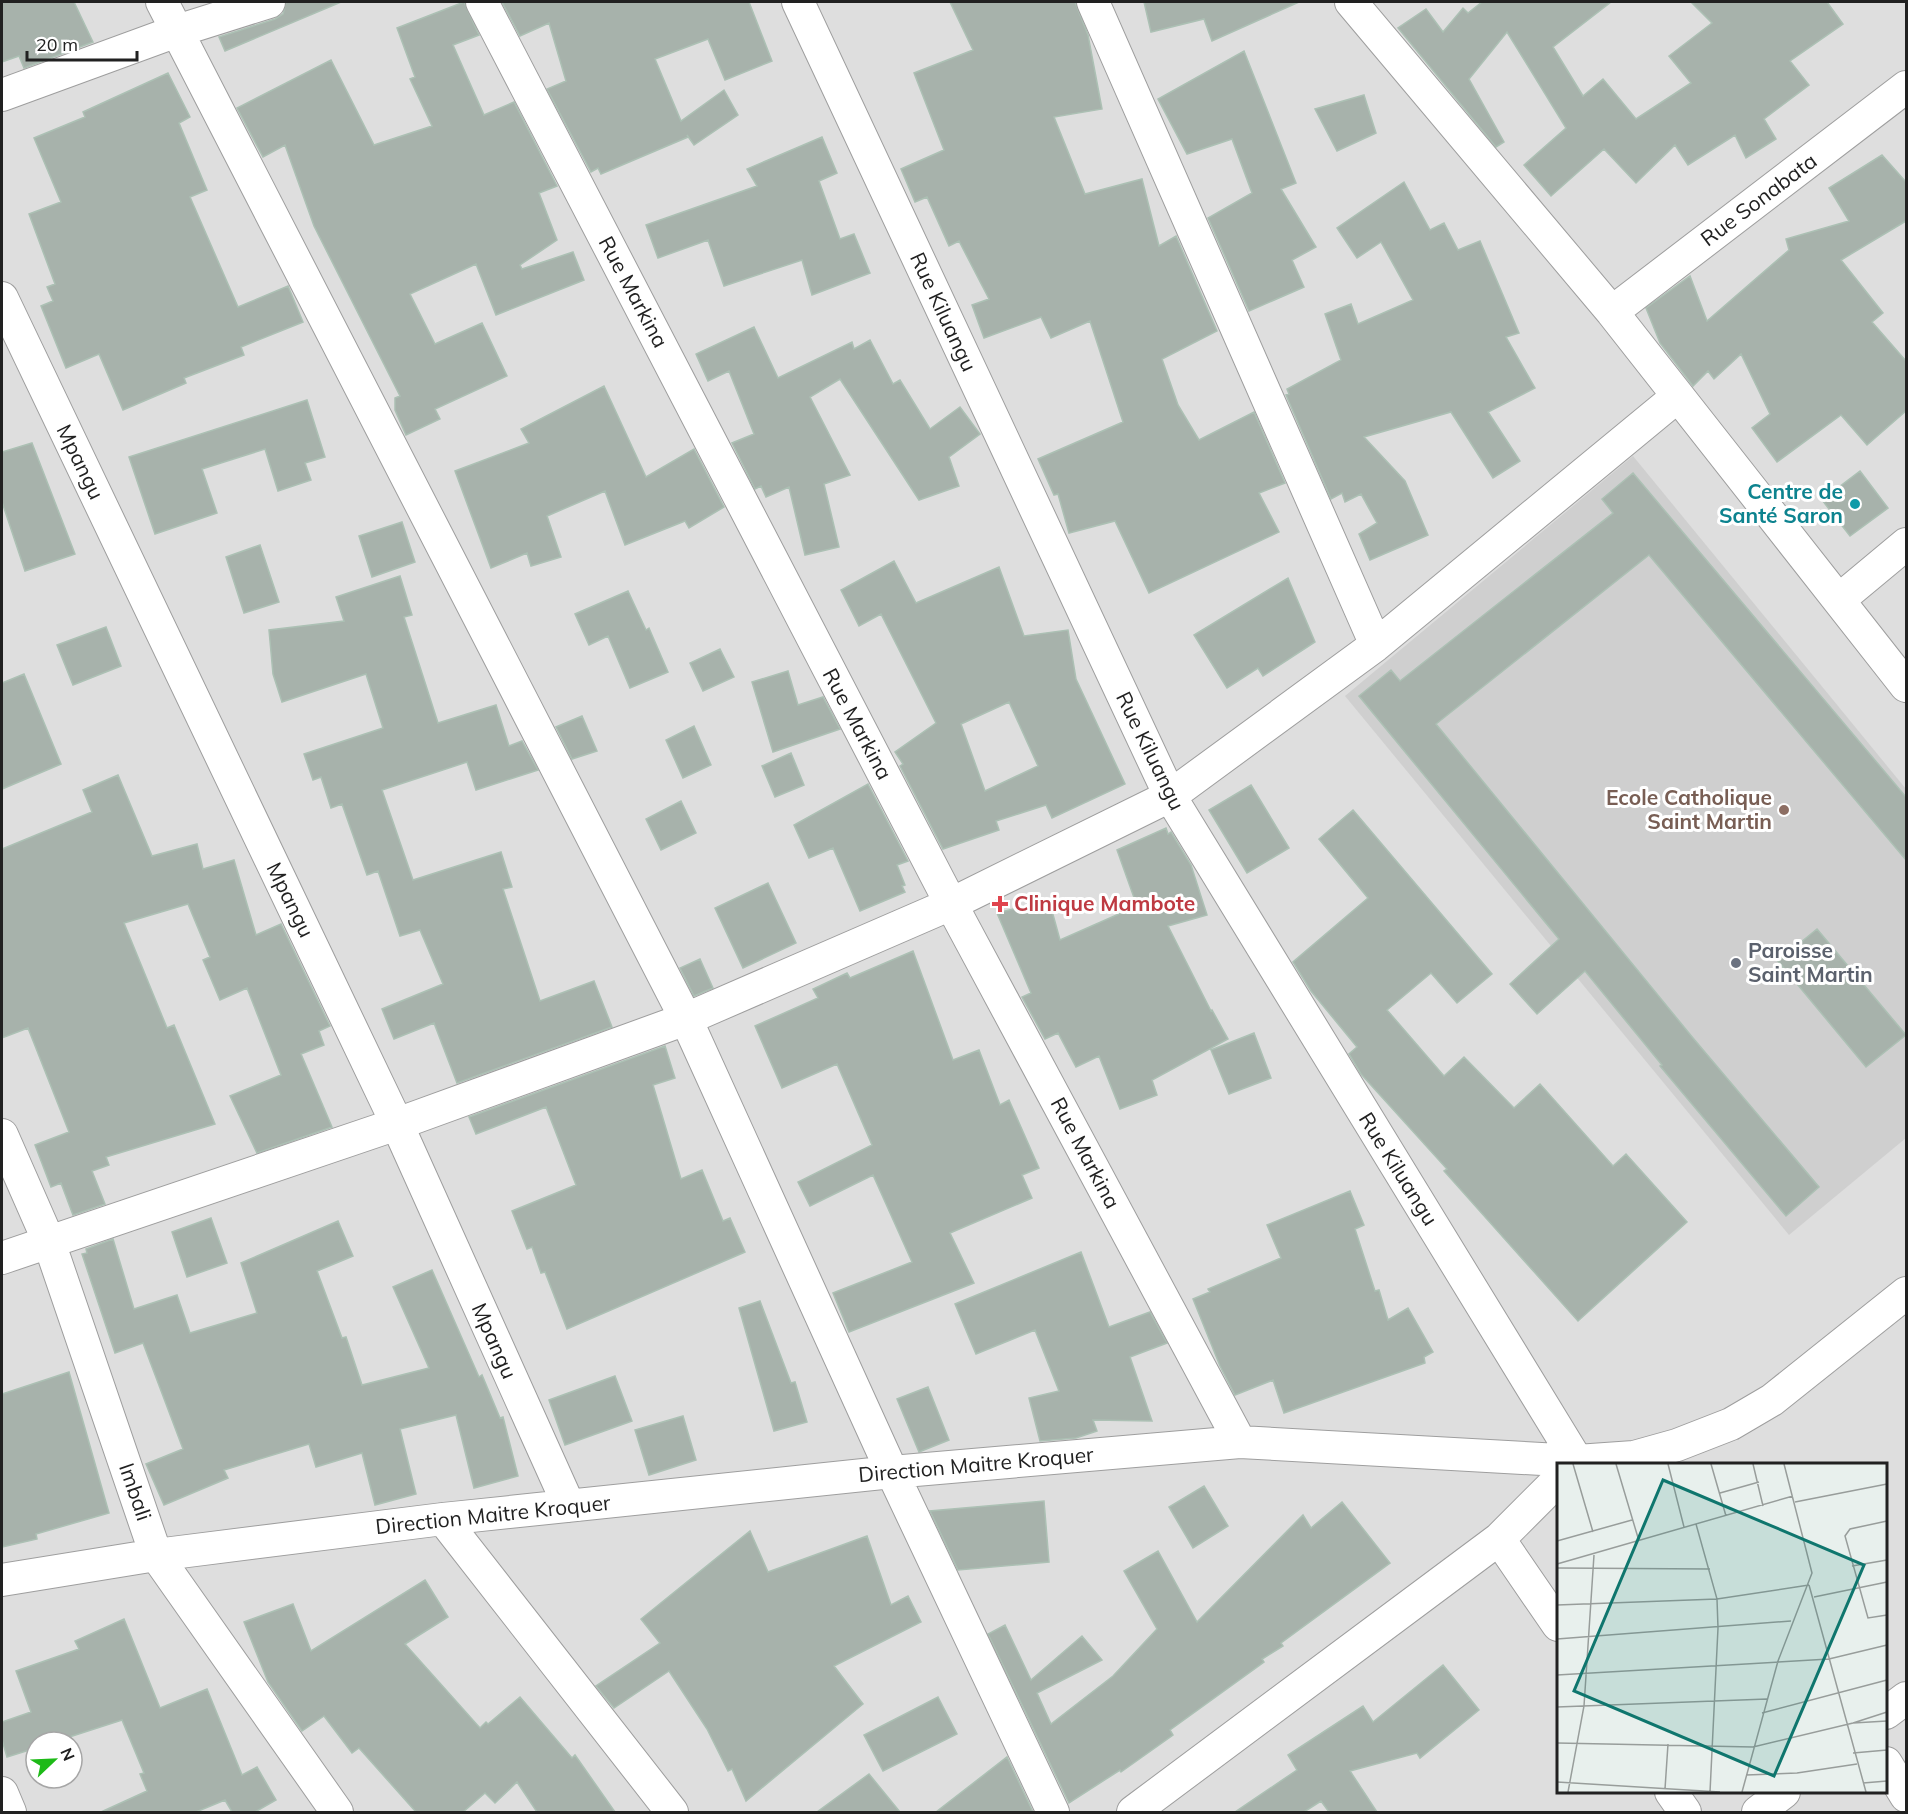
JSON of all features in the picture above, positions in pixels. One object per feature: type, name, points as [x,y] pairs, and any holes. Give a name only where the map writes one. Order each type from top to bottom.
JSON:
[{"type":"street","points":[[162,2],[686,1019],[891,1472],[1053,1812]]},
{"type":"street","points":[[2,95],[177,31],[269,2]]},
{"type":"street","name":"Rue Markina","points":[[482,2],[951,904],[1240,1442]]},
{"type":"street","name":"Rue Kiluangu","points":[[798,2],[1170,796],[1567,1463]]},
{"type":"street","points":[[1093,2],[1376,645]]},
{"type":"street","points":[[1364,6],[1612,312],[1840,599],[1906,686]]},
{"type":"street","name":"Rue Sonabata","points":[[1612,312],[1906,87]]},
{"type":"street","name":"Mpangu","points":[[2,298],[397,1124],[568,1506]]},
{"type":"street","points":[[2,1258],[397,1124],[686,1019],[951,904],[1170,796],[1376,645],[1678,396]]},
{"type":"street","points":[[1840,599],[1906,544]]},
{"type":"street","name":"Imbali","points":[[2,1135],[49,1242],[156,1555],[337,1812]]},
{"type":"street","name":"Direction Maitre Kroquer","points":[[1599,1463],[1634,1457],[1677,1445],[1731,1424],[1772,1400],[1906,1293]]},
{"type":"street","name":"Direction Maitre Kroquer","points":[[2,1580],[156,1555],[443,1519],[891,1472],[1240,1442],[1557,1467]]},
{"type":"street","points":[[1133,1812],[1499,1539],[1557,1481]]},
{"type":"street","points":[[443,1519],[672,1812]]},
{"type":"street","points":[[1499,1539],[1557,1624]]},
{"type":"street","points":[[1887,1712],[1906,1698]]},
{"type":"street","points":[[1887,1764],[1906,1796]]},
{"type":"street","points":[[2,1793],[10,1812]]},
{"type":"street","points":[[1672,1793],[1685,1812]]},
{"type":"street","points":[[1758,1812],[1782,1793]]},
{"type":"shaded area","points":[[2,2],[1906,2],[1906,1812],[2,1812]]},
{"type":"shaded area","name":"Paroisse Saint Martin","points":[[1633,456],[1906,789],[1906,1138],[1789,1235],[1345,696]]},
{"type":"building","points":[[2,2],[74,2],[93,42],[24,68],[19,56],[2,62]]},
{"type":"building","points":[[286,2],[341,2],[225,51],[219,37],[275,19],[283,14]]},
{"type":"building","points":[[464,2],[479,35],[453,45],[484,115],[514,102],[557,186],[539,193],[557,240],[520,265],[522,269],[573,252],[584,280],[496,315],[476,264],[410,294],[435,344],[482,323],[507,376],[435,409],[440,419],[406,435],[395,410],[395,398],[400,396],[314,226],[285,145],[263,157],[237,108],[331,60],[374,145],[432,126],[410,79],[415,77],[397,28]]},
{"type":"building","points":[[502,2],[749,2],[772,61],[725,80],[708,39],[655,59],[681,121],[724,90],[738,115],[694,145],[687,135],[688,137],[601,174],[598,168],[591,172],[547,89],[566,81],[549,23],[520,36]]},
{"type":"building","points":[[950,2],[1075,2],[1088,35],[1102,109],[1054,117],[1085,194],[1142,179],[1159,246],[1176,236],[1217,331],[1162,359],[1178,405],[1199,440],[1254,412],[1285,483],[1259,493],[1279,532],[1149,593],[1115,521],[1069,533],[1058,494],[1054,495],[1038,459],[1123,422],[1090,321],[1051,338],[1041,317],[984,338],[972,305],[989,299],[959,241],[949,246],[927,197],[915,202],[901,169],[944,150],[914,73],[973,50]]},
{"type":"building","points":[[1144,2],[1299,2],[1212,41],[1204,19],[1151,32]]},
{"type":"building","points":[[1482,2],[1611,2],[1553,47],[1583,96],[1603,79],[1636,119],[1691,83],[1669,56],[1712,23],[1691,2],[1827,2],[1843,24],[1790,61],[1809,85],[1764,119],[1776,139],[1746,158],[1735,135],[1688,165],[1675,145],[1636,183],[1604,149],[1551,196],[1524,165],[1566,128],[1507,32],[1469,79],[1504,142],[1496,147],[1398,28],[1426,9],[1443,32],[1463,8],[1468,13]]},
{"type":"building","points":[[1244,51],[1296,183],[1281,189],[1316,247],[1292,260],[1304,287],[1249,311],[1208,218],[1252,193],[1232,139],[1187,154],[1158,99]]},
{"type":"building","points":[[168,73],[190,117],[179,123],[207,190],[190,197],[238,307],[288,286],[303,322],[241,347],[244,355],[184,378],[186,383],[123,410],[99,354],[66,368],[41,306],[53,301],[47,287],[55,284],[29,214],[61,202],[34,138],[85,117],[83,112]]},
{"type":"building","points":[[1364,95],[1376,133],[1337,151],[1315,109]]},
{"type":"building","points":[[822,137],[837,173],[819,181],[840,239],[854,234],[870,273],[812,295],[802,260],[724,286],[708,240],[658,258],[646,225],[757,186],[747,169]]},
{"type":"building","points":[[1882,155],[1906,182],[1906,221],[1841,260],[1883,313],[1872,322],[1906,361],[1906,411],[1867,445],[1841,415],[1777,462],[1752,428],[1770,414],[1741,354],[1714,379],[1708,371],[1693,386],[1660,343],[1646,308],[1690,276],[1707,321],[1789,250],[1786,239],[1849,221],[1829,188]]},
{"type":"building","points":[[1404,182],[1430,230],[1444,223],[1458,250],[1480,241],[1519,333],[1506,337],[1535,388],[1488,412],[1520,461],[1493,478],[1451,412],[1364,437],[1405,481],[1428,535],[1370,560],[1359,534],[1377,523],[1361,494],[1345,502],[1342,493],[1331,499],[1286,395],[1289,394],[1287,389],[1341,360],[1325,314],[1351,304],[1358,324],[1413,300],[1381,242],[1357,258],[1337,228]]},
{"type":"building","points":[[754,327],[778,378],[852,342],[854,349],[870,340],[893,384],[900,380],[930,429],[960,407],[980,434],[949,457],[959,486],[919,500],[840,379],[810,397],[850,475],[824,484],[839,547],[805,555],[789,487],[766,497],[761,486],[755,489],[732,443],[754,434],[729,371],[708,381],[696,354]]},
{"type":"building","points":[[604,386],[646,477],[694,449],[724,507],[689,528],[685,521],[625,545],[605,491],[547,516],[561,557],[531,566],[527,553],[491,568],[455,471],[529,443],[521,429]]},
{"type":"building","points":[[307,400],[325,457],[305,463],[311,480],[278,491],[265,449],[202,469],[217,513],[155,534],[129,457]]},
{"type":"building","points":[[32,443],[75,554],[25,571],[2,502],[2,452]]},
{"type":"building","name":"Centre de Santé Saron","points":[[1860,471],[1888,508],[1850,536],[1822,500]]},
{"type":"building","points":[[1633,473],[1906,797],[1906,860],[1649,555],[1436,724],[1693,1038],[1819,1187],[1786,1216],[1660,1066],[1662,1065],[1585,971],[1537,1014],[1510,984],[1559,939],[1359,696],[1391,670],[1400,681],[1613,513],[1602,499]]},
{"type":"building","points":[[402,522],[415,562],[372,577],[359,536]]},
{"type":"building","points":[[260,545],[279,602],[244,613],[226,557]]},
{"type":"building","points":[[894,561],[916,603],[999,567],[1024,636],[1068,630],[1076,679],[1125,784],[1052,818],[1046,805],[996,821],[999,830],[943,849],[900,766],[903,764],[895,752],[936,723],[881,614],[859,626],[841,590]],"holes":[[[1009,702],[1038,766],[985,791],[961,724]]]},
{"type":"building","points":[[400,576],[412,615],[404,617],[438,723],[496,705],[509,746],[522,741],[538,770],[476,790],[467,762],[382,790],[413,880],[501,852],[512,887],[503,889],[540,1001],[594,981],[612,1027],[457,1083],[434,1023],[394,1039],[382,1009],[443,984],[420,930],[400,936],[378,871],[367,875],[342,804],[331,808],[321,777],[313,780],[304,754],[383,728],[366,674],[282,702],[273,674],[269,630],[344,621],[336,597]]},
{"type":"building","points":[[1288,578],[1315,642],[1263,676],[1258,668],[1227,688],[1194,635]]},
{"type":"building","points":[[628,591],[646,630],[649,628],[668,672],[630,688],[608,636],[589,645],[575,614]]},
{"type":"building","points":[[106,627],[121,666],[73,685],[57,645]]},
{"type":"building","points":[[720,649],[734,677],[703,691],[690,663]]},
{"type":"building","points":[[788,671],[798,705],[823,697],[840,729],[773,752],[752,682]]},
{"type":"building","points":[[24,674],[61,764],[2,789],[2,683]]},
{"type":"building","points":[[582,716],[597,751],[572,759],[556,727]]},
{"type":"building","points":[[694,726],[711,765],[683,778],[666,740]]},
{"type":"building","points":[[791,753],[804,785],[775,797],[762,766]]},
{"type":"building","points":[[118,775],[152,856],[197,844],[203,869],[234,860],[256,935],[281,924],[330,1026],[319,1031],[324,1045],[301,1054],[332,1127],[257,1153],[230,1096],[281,1075],[247,988],[220,1000],[203,960],[210,957],[188,904],[124,923],[167,1028],[174,1025],[215,1124],[106,1157],[109,1165],[92,1171],[105,1204],[73,1215],[61,1183],[51,1187],[35,1145],[69,1132],[28,1028],[2,1038],[2,849],[92,812],[83,790]]},
{"type":"building","points":[[868,784],[908,861],[897,865],[905,885],[902,886],[905,892],[860,911],[833,848],[809,858],[794,825]]},
{"type":"building","points":[[1251,785],[1289,848],[1247,873],[1209,810]]},
{"type":"building","points":[[681,801],[696,833],[661,850],[646,819]]},
{"type":"building","points":[[1353,810],[1492,974],[1457,1003],[1431,973],[1387,1010],[1444,1076],[1464,1057],[1514,1108],[1540,1084],[1613,1166],[1626,1154],[1687,1222],[1578,1321],[1444,1171],[1447,1169],[1361,1074],[1349,1054],[1357,1047],[1311,991],[1293,962],[1368,898],[1319,839]]},
{"type":"building","points":[[1166,828],[1168,834],[1171,832],[1191,865],[1207,915],[1168,926],[1211,1011],[1228,1039],[1152,1080],[1157,1095],[1120,1109],[1099,1056],[1076,1067],[1058,1033],[1045,1039],[1022,997],[1031,993],[997,913],[1049,900],[1060,940],[1137,906],[1117,850]]},
{"type":"building","points":[[768,883],[796,943],[743,968],[715,908]]},
{"type":"building","points":[[1817,929],[1906,1035],[1866,1067],[1778,961]]},
{"type":"building","points":[[913,951],[953,1060],[979,1050],[1000,1105],[1009,1100],[1039,1168],[1022,1175],[1032,1198],[950,1233],[974,1283],[849,1332],[833,1293],[912,1262],[873,1175],[810,1206],[798,1182],[872,1145],[837,1064],[782,1088],[755,1026],[818,998],[813,989],[847,973],[850,978]]},
{"type":"building","points":[[700,959],[713,988],[694,996],[680,968]]},
{"type":"building","points":[[1254,1033],[1271,1078],[1229,1094],[1211,1050]]},
{"type":"building","points":[[665,1046],[675,1078],[653,1085],[681,1179],[702,1170],[723,1221],[730,1218],[745,1252],[567,1329],[545,1272],[541,1273],[532,1247],[527,1249],[512,1211],[576,1185],[546,1107],[476,1134],[469,1117]]},
{"type":"building","points":[[1350,1191],[1364,1225],[1355,1229],[1375,1291],[1379,1290],[1388,1320],[1408,1308],[1433,1352],[1424,1357],[1425,1363],[1284,1413],[1273,1380],[1235,1395],[1220,1366],[1193,1299],[1210,1292],[1208,1289],[1281,1258],[1267,1225]]},
{"type":"building","points":[[211,1218],[227,1263],[187,1277],[172,1232]]},
{"type":"building","points":[[338,1221],[353,1256],[317,1271],[342,1338],[346,1337],[362,1385],[429,1368],[393,1287],[432,1270],[479,1377],[482,1375],[500,1418],[503,1417],[518,1476],[474,1488],[456,1415],[400,1429],[416,1494],[375,1505],[362,1453],[316,1467],[309,1444],[224,1470],[228,1478],[164,1505],[146,1464],[183,1449],[143,1343],[115,1353],[82,1254],[87,1253],[86,1249],[113,1239],[134,1309],[177,1295],[190,1333],[257,1313],[241,1263]]},
{"type":"building","points":[[1081,1252],[1109,1327],[1150,1312],[1167,1343],[1130,1357],[1152,1421],[1093,1420],[1097,1431],[1076,1438],[1040,1441],[1029,1398],[1059,1391],[1035,1330],[976,1354],[955,1304]]},
{"type":"building","points":[[760,1301],[791,1383],[795,1382],[807,1422],[774,1431],[739,1308]]},
{"type":"building","points":[[69,1372],[109,1513],[36,1534],[37,1539],[2,1547],[2,1394]]},
{"type":"building","points":[[615,1376],[632,1421],[565,1445],[549,1400]]},
{"type":"building","points":[[928,1387],[949,1440],[919,1452],[897,1399]]},
{"type":"building","points":[[683,1416],[696,1460],[649,1475],[635,1430]]},
{"type":"building","points":[[1204,1486],[1228,1526],[1193,1548],[1169,1507]]},
{"type":"building","points":[[1044,1501],[1049,1562],[958,1570],[930,1511]]},
{"type":"building","points":[[1342,1502],[1390,1563],[1281,1643],[1283,1646],[1262,1659],[1264,1662],[1170,1730],[1173,1735],[1121,1772],[1120,1770],[1069,1803],[988,1634],[1005,1625],[1031,1680],[1082,1636],[1102,1660],[1037,1693],[1051,1724],[1113,1676],[1157,1629],[1124,1571],[1158,1551],[1197,1622],[1303,1515],[1311,1528]]},
{"type":"building","points":[[750,1531],[768,1572],[867,1536],[891,1605],[908,1596],[921,1622],[834,1666],[863,1704],[746,1801],[732,1769],[728,1771],[707,1729],[669,1671],[614,1708],[596,1686],[660,1643],[641,1619]]},
{"type":"building","points":[[425,1580],[448,1617],[405,1644],[480,1728],[520,1697],[572,1758],[575,1755],[615,1812],[537,1812],[517,1782],[495,1803],[485,1793],[463,1812],[416,1812],[359,1748],[352,1753],[324,1716],[302,1731],[268,1682],[244,1622],[293,1604],[311,1651]]},
{"type":"building","points":[[124,1619],[160,1708],[207,1689],[242,1775],[257,1767],[276,1800],[255,1812],[232,1812],[225,1800],[196,1812],[101,1812],[147,1791],[140,1774],[144,1773],[122,1720],[84,1732],[84,1730],[24,1730],[24,1752],[7,1757],[2,1740],[2,1722],[31,1712],[16,1671],[79,1649],[75,1641]]},
{"type":"building","points":[[1443,1665],[1479,1710],[1420,1758],[1417,1753],[1350,1771],[1377,1812],[1329,1812],[1321,1801],[1304,1812],[1235,1812],[1297,1770],[1288,1755],[1363,1706],[1373,1722]]},
{"type":"building","points":[[938,1697],[957,1734],[883,1771],[864,1735]]},
{"type":"building","points":[[1007,1757],[1033,1812],[936,1812]]},
{"type":"building","points":[[869,1774],[900,1812],[817,1812]]},
{"type":"place","name":"Centre de Santé Saron","points":[[1855,504]]},
{"type":"place","name":"Ecole Catholique Saint Martin","points":[[1784,810]]},
{"type":"place","name":"Clinique Mambote","points":[[1000,904]]},
{"type":"place","name":"Paroisse Saint Martin","points":[[1736,963]]}]
